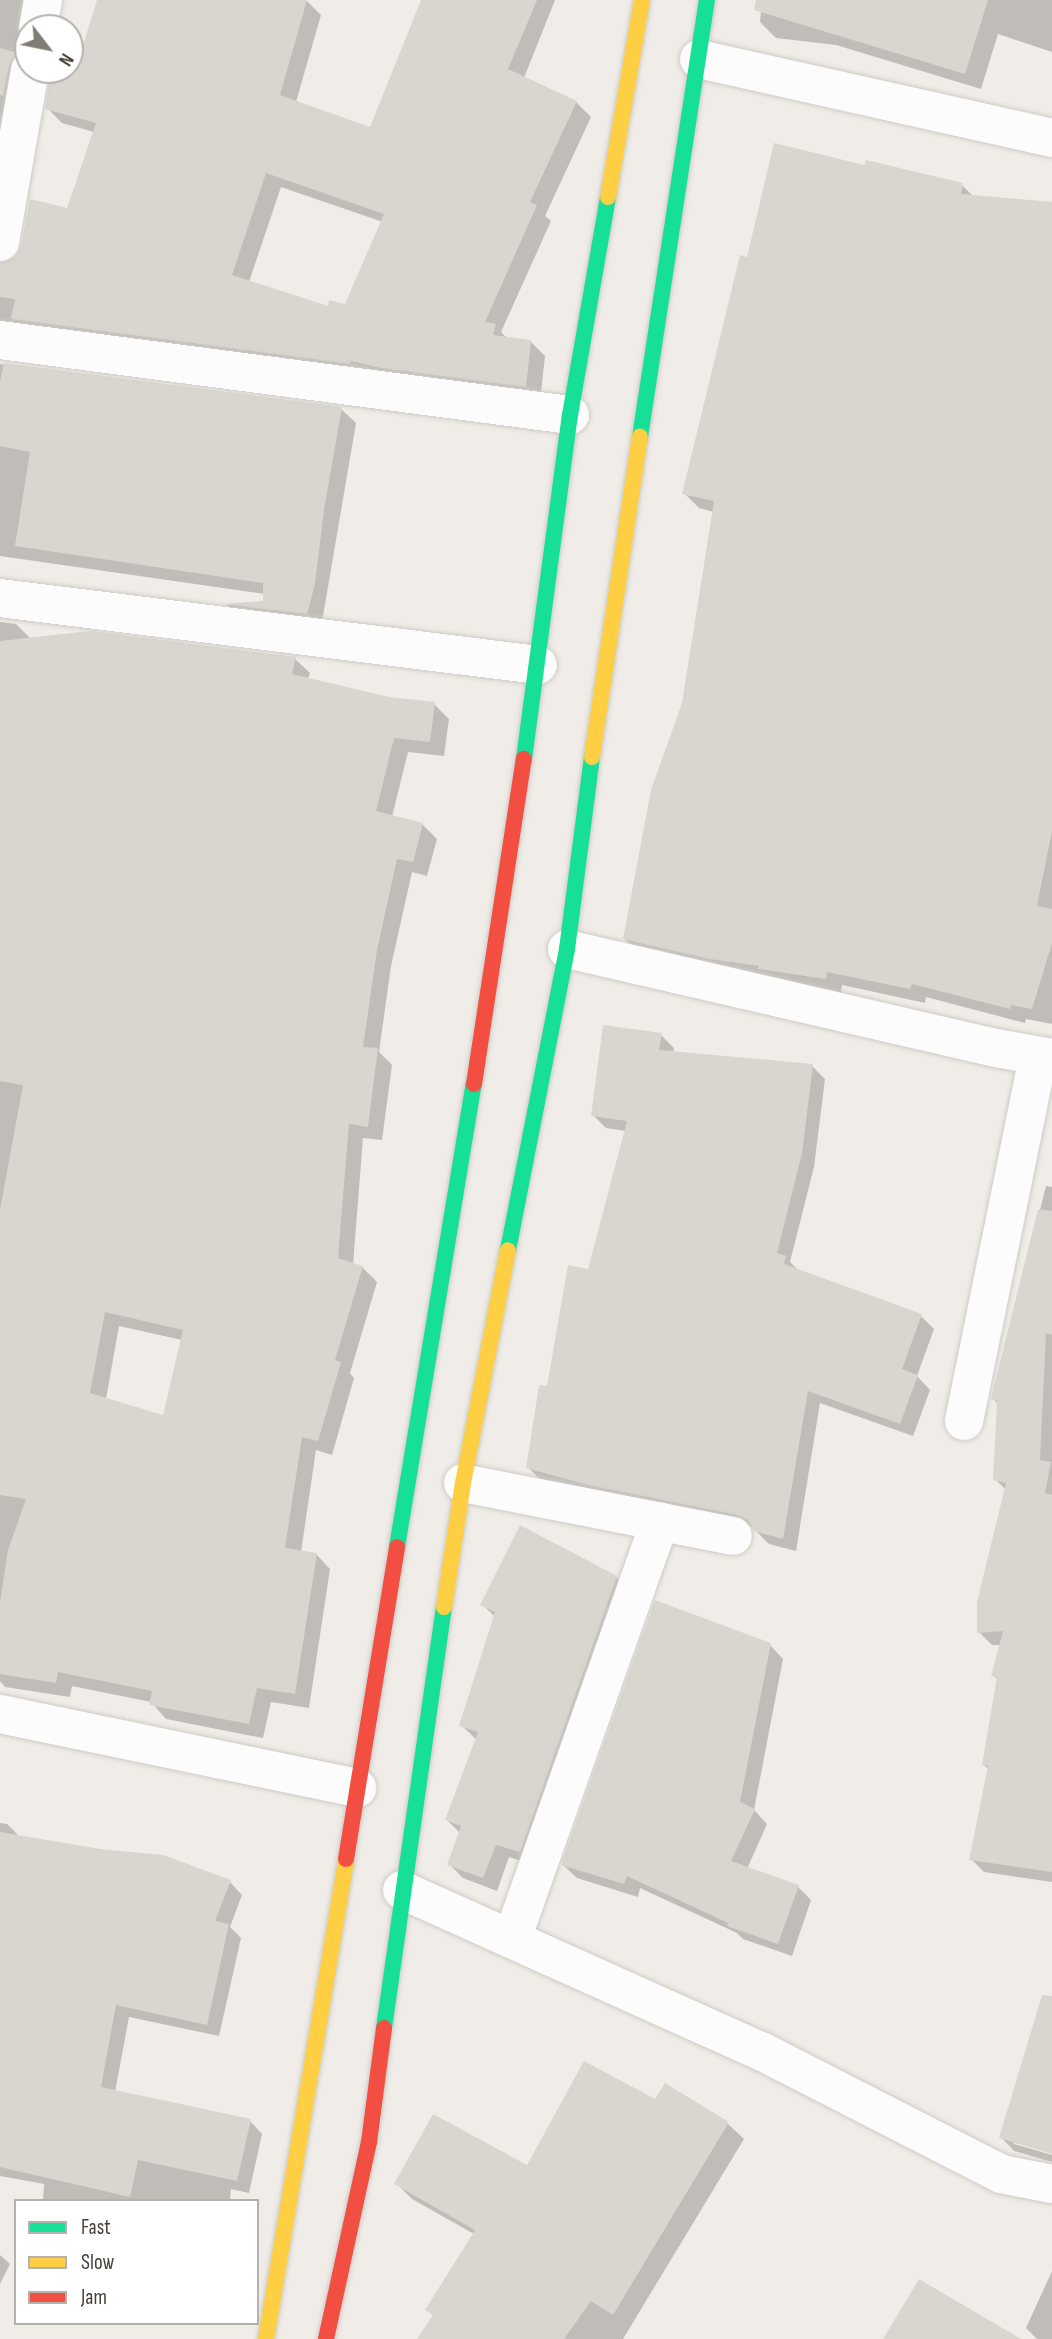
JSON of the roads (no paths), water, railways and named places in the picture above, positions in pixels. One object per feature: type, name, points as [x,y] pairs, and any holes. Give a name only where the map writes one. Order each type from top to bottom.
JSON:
[{"type":"street","points":[[266,2339],[512,853],[570,415],[642,0]]},
{"type":"street","points":[[326,2339],[369,2142],[402,1890],[463,1483],[567,949],[604,669],[707,0]]},
{"type":"street","points":[[699,59],[1052,138]]},
{"type":"street","points":[[0,242],[28,84]]},
{"type":"street","points":[[0,340],[570,415]]},
{"type":"street","points":[[0,598],[538,665]]},
{"type":"street","points":[[567,949],[1045,1057],[964,1421]]},
{"type":"street","points":[[463,1483],[733,1536]]},
{"type":"street","points":[[512,1939],[660,1521]]},
{"type":"street","points":[[0,1714],[357,1788]]},
{"type":"street","points":[[402,1890],[761,2051],[1001,2174],[1052,2184]]}]
